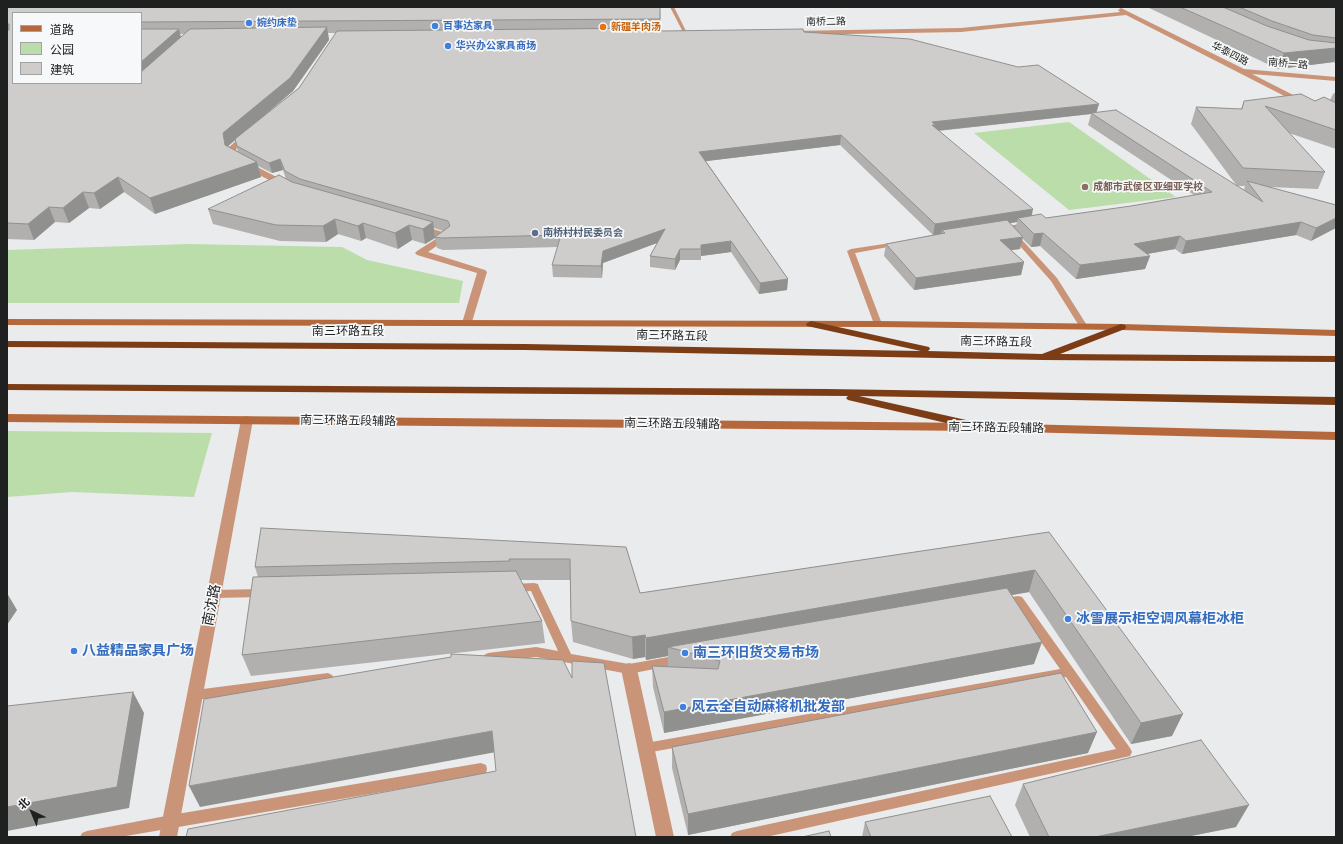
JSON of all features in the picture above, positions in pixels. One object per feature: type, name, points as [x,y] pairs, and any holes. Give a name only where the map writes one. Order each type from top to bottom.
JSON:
[{"type":"highway","points":[[811,324],[951,355]]},
{"type":"highway","points":[[1042,357],[1121,327]]},
{"type":"highway","name":"南三环路五段","points":[[7,344],[525,347],[1042,357],[1336,359]]},
{"type":"highway","points":[[7,386],[827,392],[1336,401]]},
{"type":"highway","points":[[827,392],[980,427]]},
{"type":"main road","points":[[7,322],[878,324],[1121,327],[1336,333]]},
{"type":"main road","name":"南三环路五段辅路","points":[[7,418],[980,427],[1336,436]]},
{"type":"street","name":"华泰四路","points":[[1115,7],[1315,108]]},
{"type":"street","name":"南桥二路","points":[[780,33],[961,30],[1127,13]]},
{"type":"street","points":[[678,34],[694,34]]},
{"type":"street","name":"南桥一路","points":[[1238,70],[1336,79]]},
{"type":"street","points":[[256,128],[232,148],[234,158],[292,190]]},
{"type":"street","points":[[410,225],[446,236],[420,253],[482,272],[467,323]]},
{"type":"street","name":"南沈路","points":[[168,837],[247,420]]},
{"type":"street","points":[[629,669],[665,837]]},
{"type":"lane","points":[[672,7],[686,34]]},
{"type":"lane","points":[[999,229],[1037,223]]},
{"type":"lane","points":[[1007,228],[1054,280],[1084,327]]},
{"type":"lane","points":[[878,324],[850,251],[905,243]]},
{"type":"lane","points":[[503,588],[534,587],[567,658]]},
{"type":"lane","points":[[214,594],[276,592]]},
{"type":"lane","points":[[737,837],[1126,752],[1018,600],[994,604]]},
{"type":"lane","points":[[480,659],[536,652],[629,669],[691,658]]},
{"type":"lane","points":[[646,748],[1069,672]]},
{"type":"lane","points":[[195,695],[337,677]]},
{"type":"lane","points":[[87,837],[171,821],[481,769]]},
{"type":"green space","points":[[1069,122],[1176,197],[1069,210],[974,133]]},
{"type":"green space","points":[[189,244],[342,247],[367,260],[463,281],[459,303],[7,303],[7,250]]},
{"type":"green space","points":[[7,431],[212,433],[194,497],[72,492],[7,497]]},
{"type":"building","points":[[7,7],[660,7],[660,19],[142,22],[142,12],[12,12],[12,84],[142,84],[142,71],[190,29],[327,27],[290,78],[223,133],[225,145],[257,162],[150,198],[118,177],[94,193],[83,192],[63,208],[49,207],[28,224],[7,223],[7,30],[9,30],[9,24],[7,24]]},
{"type":"building","points":[[1180,7],[1223,7],[1267,26],[1309,40],[1336,43],[1336,48],[1284,53]]},
{"type":"building","points":[[1239,7],[1336,7],[1336,38],[1313,35],[1272,21]]},
{"type":"building","points":[[661,28],[663,31],[803,29],[804,32],[910,39],[1018,67],[1038,65],[1099,104],[932,122],[936,125],[932,125],[1033,209],[935,224],[841,135],[699,152],[788,279],[760,283],[731,241],[701,245],[701,249],[680,249],[675,259],[650,256],[665,229],[603,251],[601,266],[552,265],[561,235],[435,237],[450,226],[448,221],[300,179],[285,171],[280,159],[269,163],[237,146],[235,139],[299,88],[337,31]]},
{"type":"building","points":[[142,29],[179,29],[142,61]]},
{"type":"building","points":[[1301,94],[1315,101],[1324,97],[1336,103],[1336,130],[1265,106],[1325,172],[1243,168],[1196,107],[1242,109],[1244,101]]},
{"type":"building","points":[[1116,110],[1263,202],[1247,181],[1336,205],[1336,218],[1316,228],[1301,222],[1186,241],[1180,236],[1134,244],[1150,256],[1080,265],[1043,233],[1034,234],[1018,218],[1041,214],[1046,218],[1131,206],[1212,192],[1091,113]]},
{"type":"building","points":[[279,175],[292,182],[433,222],[423,229],[409,225],[395,233],[363,223],[358,226],[335,219],[323,226],[276,225],[208,209]]},
{"type":"building","points":[[1007,220],[1023,237],[1000,240],[1024,262],[916,278],[886,244],[945,233],[942,230]]},
{"type":"building","points":[[261,528],[626,547],[640,593],[1049,532],[1183,714],[1141,723],[1035,570],[646,638],[645,635],[632,637],[571,621],[570,559],[509,559],[510,561],[255,567]]},
{"type":"building","points":[[516,571],[542,621],[242,655],[253,577]]},
{"type":"building","points":[[1007,588],[1042,642],[664,712],[652,666],[718,669],[720,661],[668,647]]},
{"type":"building","points":[[451,654],[563,660],[572,678],[572,661],[604,663],[636,837],[186,837],[188,829],[496,771],[492,731],[189,786],[204,699],[451,657]]},
{"type":"building","points":[[1061,673],[1097,732],[688,814],[672,747]]},
{"type":"building","points":[[133,692],[117,787],[7,807],[7,706]]},
{"type":"building","points":[[1201,740],[1249,805],[1095,837],[1049,837],[1023,784]]},
{"type":"building","points":[[990,796],[1012,837],[871,837],[865,822]]},
{"type":"building","points":[[829,831],[831,837],[802,837]]},
{"type":"place","name":"婉约床垫","points":[[249,23]]},
{"type":"place","name":"百事达家具","points":[[435,26]]},
{"type":"place","name":"新疆羊肉汤","points":[[603,27]]},
{"type":"place","name":"华兴办公家具商场","points":[[448,46]]},
{"type":"place","name":"成都市武侯区亚细亚学校","points":[[1085,187]]},
{"type":"place","name":"南桥村村民委员会","points":[[535,233]]},
{"type":"place","name":"冰雪展示柜空调风幕柜冰柜","points":[[1068,619]]},
{"type":"place","name":"八益精品家具广场","points":[[74,651]]},
{"type":"place","name":"南三环旧货交易市场","points":[[685,653]]},
{"type":"place","name":"风云全自动麻将机批发部","points":[[683,707]]}]
